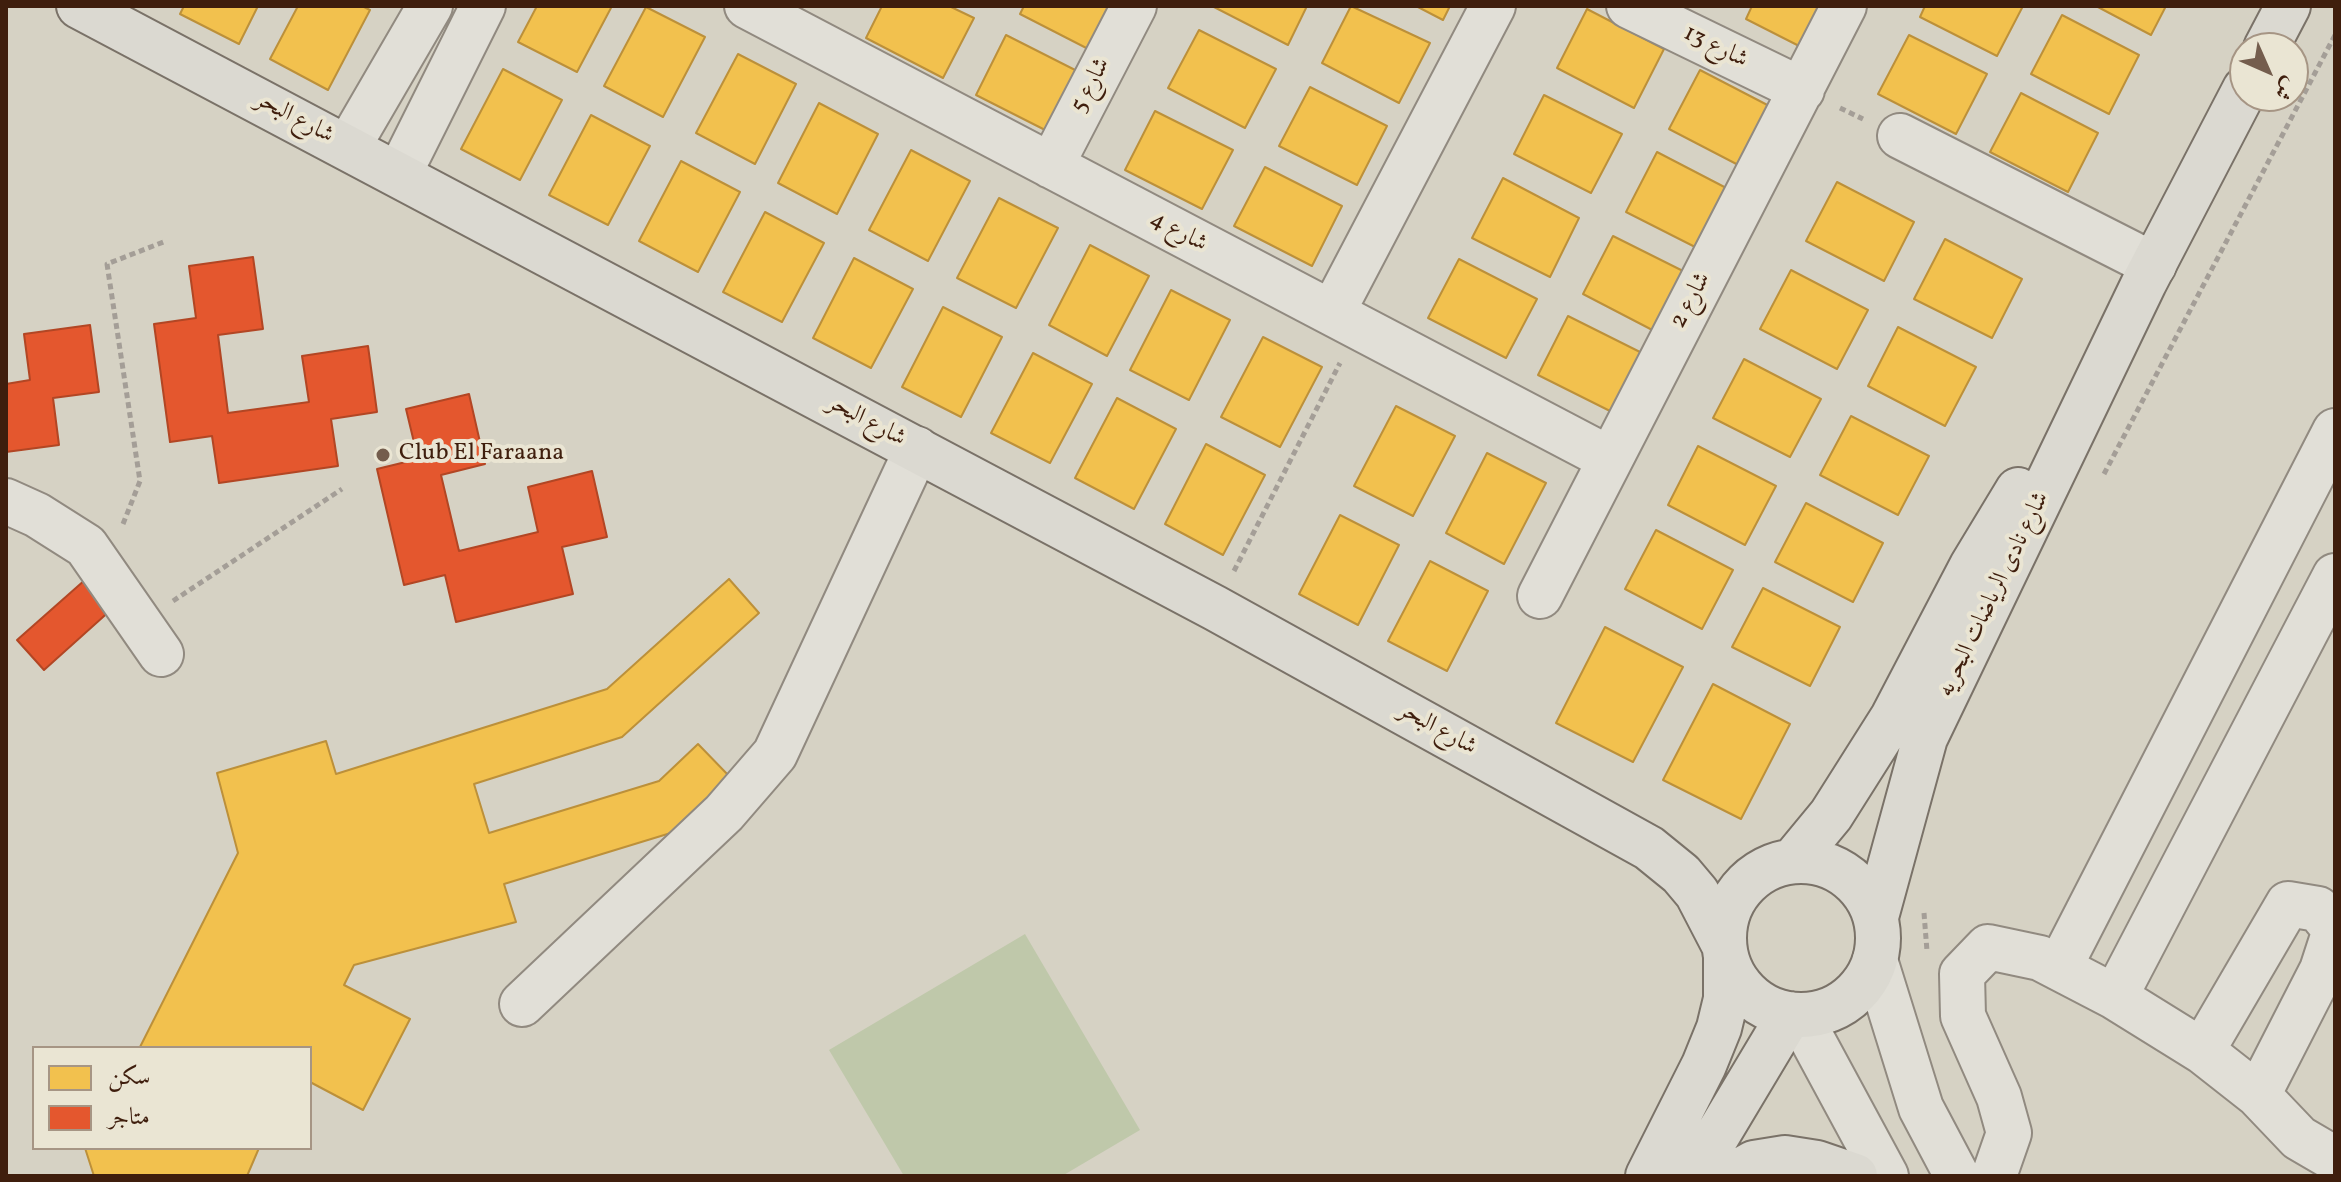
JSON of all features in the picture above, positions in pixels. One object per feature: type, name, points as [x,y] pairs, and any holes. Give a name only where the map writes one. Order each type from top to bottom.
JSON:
[{"type":"main road","name":"شارع البحر","points":[[79,6],[1215,608],[1649,848],[1681,874],[1697,893],[1725,951]]},
{"type":"main road","points":[[2274,32],[2288,6]]},
{"type":"main road","name":"شارع نادى الرياضات البحريه","points":[[1876,917],[1925,738],[2149,274],[2233,112]]},
{"type":"main road","name":"شارع نادى الرياضات البحريه","points":[[1782,864],[1831,815],[1860,772],[1893,717],[1972,566],[2149,274]]},
{"type":"main road","name":"شارع البحر","points":[[1649,848],[1736,868],[1782,864]]},
{"type":"main road","points":[[1648,1176],[1719,1028],[1726,999],[1725,951],[1728,916],[1741,890],[1782,864],[1825,865],[1853,881],[1867,897],[1876,917],[1878,938],[1875,960],[1854,993],[1838,1006],[1795,1015],[1768,1008],[1750,996],[1735,978],[1725,951]]},
{"type":"main road","points":[[1693,1176],[1795,1015]]},
{"type":"main road","points":[[1731,1176],[1754,1163],[1785,1158],[1817,1163],[1855,1176]]},
{"type":"street","points":[[348,147],[430,6]]},
{"type":"street","points":[[399,174],[483,6]]},
{"type":"street","name":"شارع 4","points":[[747,6],[797,18],[1051,166],[1610,459]]},
{"type":"street","name":"شارع 5","points":[[1051,166],[1134,6]]},
{"type":"street","points":[[1345,320],[1493,6]]},
{"type":"street","name":"شارع 13","points":[[1629,6],[1802,90]]},
{"type":"street","name":"شارع 2","points":[[1540,596],[1844,6]]},
{"type":"street","points":[[1900,136],[2149,274]]},
{"type":"street","points":[[2059,968],[2335,431]]},
{"type":"street","points":[[522,1004],[724,813],[775,754],[801,706],[917,449]]},
{"type":"street","points":[[6,501],[37,515],[86,546],[150,639]]},
{"type":"street","points":[[2115,997],[2335,576]]},
{"type":"street","points":[[2202,1051],[2288,904],[2318,909],[2335,930],[2322,970],[2258,1095]]},
{"type":"street","points":[[1994,1176],[2009,1133],[1999,1097],[1963,1016],[1962,974],[1988,947],[2040,958],[2115,997],[2202,1051],[2258,1095],[2299,1138],[2335,1159]]},
{"type":"street","points":[[1875,960],[1921,1108],[1957,1176]]},
{"type":"street","points":[[1795,1015],[1886,1176]]},
{"type":"path","points":[[2102,477],[2335,35]]},
{"type":"path","points":[[1802,90],[1900,136]]},
{"type":"path","points":[[105,570],[140,481],[107,264],[166,241]]},
{"type":"path","points":[[1215,608],[1345,320]]},
{"type":"path","points":[[150,639],[342,489]]},
{"type":"path","points":[[1925,903],[1929,968]]},
{"type":"green space","points":[[1025,934],[1140,1130],[1062,1176],[904,1176],[829,1050]]},
{"type":"building: سكن","points":[[184,6],[258,6],[239,44],[180,14]]},
{"type":"building: سكن","points":[[298,6],[362,6],[370,10],[328,90],[270,59]]},
{"type":"building: سكن","points":[[537,6],[612,6],[577,72],[518,42]]},
{"type":"building: سكن","points":[[882,6],[949,6],[974,18],[943,78],[866,38]]},
{"type":"building: سكن","points":[[1024,6],[1122,6],[1098,54],[1020,14]]},
{"type":"building: سكن","points":[[1212,6],[1307,6],[1288,45]]},
{"type":"building: سكن","points":[[1351,6],[1430,43],[1399,103],[1322,63]]},
{"type":"building: سكن","points":[[1416,6],[1450,6],[1443,20]]},
{"type":"building: سكن","points":[[1752,6],[1827,6],[1805,49],[1746,19]]},
{"type":"building: سكن","points":[[1925,6],[2023,6],[1997,56],[1920,17]]},
{"type":"building: سكن","points":[[2096,6],[2166,6],[2151,35]]},
{"type":"building: سكن","points":[[646,7],[705,37],[663,117],[604,86]]},
{"type":"building: سكن","points":[[1587,9],[1664,49],[1634,108],[1557,68]]},
{"type":"building: سكن","points":[[2062,15],[2139,55],[2109,114],[2031,74]]},
{"type":"building: سكن","points":[[1199,30],[1276,69],[1245,128],[1168,88]]},
{"type":"building: سكن","points":[[1006,35],[1083,74],[1053,134],[976,95]]},
{"type":"building: سكن","points":[[1909,35],[1987,74],[1956,134],[1878,94]]},
{"type":"building: سكن","points":[[738,54],[796,84],[755,164],[696,133]]},
{"type":"building: سكن","points":[[503,69],[562,100],[520,180],[461,149]]},
{"type":"building: سكن","points":[[1700,70],[1777,110],[1746,169],[1669,129]]},
{"type":"building: سكن","points":[[1310,87],[1387,126],[1357,185],[1279,146]]},
{"type":"building: سكن","points":[[2021,93],[2098,133],[2068,192],[1990,152]]},
{"type":"building: سكن","points":[[1544,95],[1622,134],[1591,193],[1514,154]]},
{"type":"building: سكن","points":[[819,103],[878,134],[837,214],[778,183]]},
{"type":"building: سكن","points":[[1155,111],[1233,150],[1202,209],[1125,170]]},
{"type":"building: سكن","points":[[591,115],[650,146],[608,225],[549,195]]},
{"type":"building: سكن","points":[[911,150],[970,181],[928,261],[869,230]]},
{"type":"building: سكن","points":[[1657,152],[1734,192],[1703,251],[1626,212]]},
{"type":"building: سكن","points":[[681,161],[740,192],[698,272],[639,241]]},
{"type":"building: سكن","points":[[1265,167],[1342,206],[1312,266],[1234,226]]},
{"type":"building: سكن","points":[[1503,178],[1579,218],[1550,277],[1472,238]]},
{"type":"building: سكن","points":[[1837,182],[1914,222],[1884,281],[1806,241]]},
{"type":"building: سكن","points":[[999,198],[1058,228],[1016,308],[957,278]]},
{"type":"building: سكن","points":[[765,212],[824,243],[782,322],[723,292]]},
{"type":"building: سكن","points":[[1613,236],[1691,275],[1660,334],[1583,294]]},
{"type":"building: سكن","points":[[1945,239],[2022,279],[1992,338],[1914,299]]},
{"type":"building: سكن","points":[[1090,245],[1149,276],[1107,356],[1049,325]]},
{"type":"building: سكن","points":[[854,258],[913,289],[871,368],[813,338]]},
{"type":"building: سكن","points":[[1459,259],[1537,299],[1506,358],[1428,318]]},
{"type":"building: سكن","points":[[1791,270],[1868,310],[1837,369],[1760,329]]},
{"type":"building: سكن","points":[[1171,290],[1230,320],[1189,400],[1130,370]]},
{"type":"building: سكن","points":[[943,307],[1002,337],[961,417],[902,387]]},
{"type":"building: سكن","points":[[1568,316],[1646,355],[1616,414],[1538,375]]},
{"type":"building: سكن","points":[[1898,327],[1976,367],[1945,426],[1868,386]]},
{"type":"building: سكن","points":[[1263,337],[1322,367],[1280,447],[1221,417]]},
{"type":"building: سكن","points":[[1033,353],[1092,384],[1050,463],[991,433]]},
{"type":"building: سكن","points":[[1744,359],[1821,399],[1790,457],[1713,418]]},
{"type":"building: سكن","points":[[1117,398],[1176,429],[1134,509],[1075,478]]},
{"type":"building: سكن","points":[[1396,406],[1455,436],[1413,516],[1354,486]]},
{"type":"building: سكن","points":[[1851,416],[1929,456],[1898,515],[1820,475]]},
{"type":"building: سكن","points":[[1206,444],[1265,475],[1223,555],[1165,524]]},
{"type":"building: سكن","points":[[1698,446],[1776,486],[1745,545],[1668,505]]},
{"type":"building: سكن","points":[[1487,453],[1546,483],[1504,564],[1446,533]]},
{"type":"building: سكن","points":[[1806,503],[1883,543],[1853,602],[1775,562]]},
{"type":"building: سكن","points":[[1340,515],[1399,545],[1358,625],[1299,594]]},
{"type":"building: سكن","points":[[1656,530],[1733,570],[1702,629],[1625,589]]},
{"type":"building: سكن","points":[[1430,561],[1488,591],[1447,671],[1388,641]]},
{"type":"building: سكن","points":[[729,579],[759,613],[622,737],[474,784],[489,833],[659,781],[698,744],[731,778],[674,832],[504,884],[516,922],[354,965],[344,985],[410,1019],[363,1110],[312,1083],[312,1046],[141,1046],[238,853],[217,773],[326,741],[336,774],[607,689]]},
{"type":"building: سكن","points":[[1763,588],[1840,627],[1810,686],[1732,647]]},
{"type":"building: سكن","points":[[1605,627],[1683,667],[1633,762],[1556,723]]},
{"type":"building: سكن","points":[[1713,684],[1790,724],[1741,819],[1663,780]]},
{"type":"building: سكن","points":[[86,1150],[258,1150],[247,1176],[94,1176]]},
{"type":"building: متاجر","points":[[253,257],[263,329],[218,335],[228,413],[309,402],[302,356],[368,346],[377,412],[331,419],[338,466],[219,483],[212,436],[170,442],[154,324],[196,318],[189,266]]},
{"type":"building: متاجر","points":[[90,325],[99,392],[53,398],[59,445],[6,452],[6,384],[30,380],[24,334]]},
{"type":"building: متاجر","points":[[469,394],[485,464],[441,475],[459,551],[538,532],[528,487],[592,471],[607,537],[562,547],[573,594],[456,622],[445,575],[404,585],[377,469],[418,459],[406,409]]},
{"type":"building: متاجر","points":[[86,579],[113,608],[44,670],[17,640]]},
{"type":"place","name":"Club El Faraana","points":[[383,455]]}]
